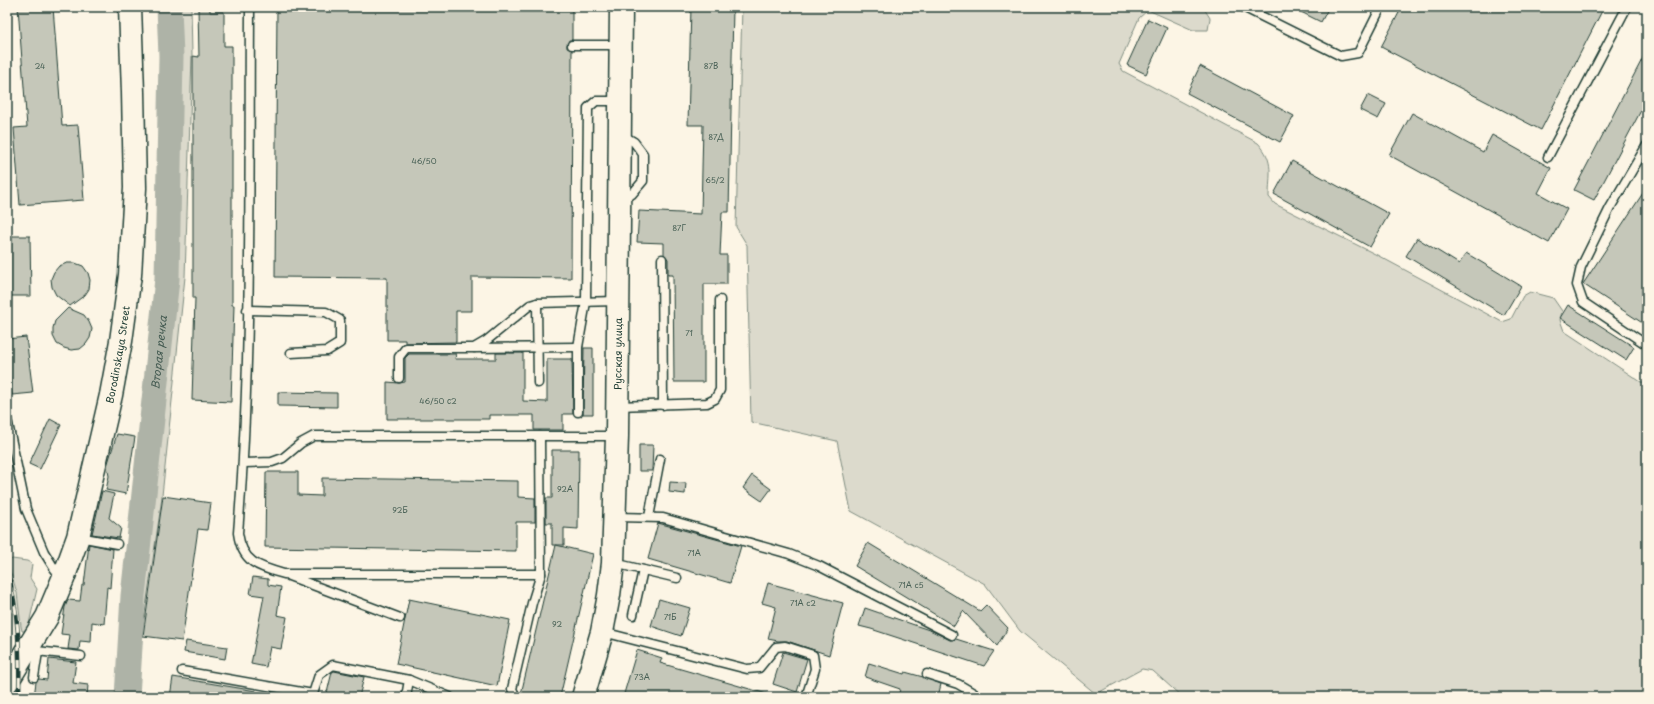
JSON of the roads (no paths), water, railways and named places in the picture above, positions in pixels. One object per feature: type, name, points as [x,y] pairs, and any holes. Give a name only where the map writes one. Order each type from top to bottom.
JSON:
[{"type":"main road","name":"Borodinskaya Street","points":[[7,682],[33,651],[63,579],[78,537],[111,395],[121,341],[130,275],[135,188],[134,92],[130,7]]},
{"type":"main road","name":"Русская улица","points":[[583,697],[602,632],[613,563],[617,436],[621,7]]},
{"type":"lane","points":[[250,7],[247,310],[244,464],[238,533],[240,544],[244,554],[260,567],[284,574],[400,618]]},
{"type":"lane","points":[[1244,7],[1341,56],[1358,53],[1381,7]]},
{"type":"lane","points":[[1548,157],[1627,7]]},
{"type":"lane","points":[[572,45],[620,45]]},
{"type":"lane","points":[[578,412],[578,347],[586,302],[588,108],[596,101],[620,100]]},
{"type":"lane","points":[[1647,145],[1606,215],[1581,266],[1577,285],[1583,302],[1647,344]]},
{"type":"lane","points":[[662,259],[663,405]]},
{"type":"lane","points":[[617,406],[706,403],[715,399],[720,390],[720,300]]},
{"type":"lane","points":[[474,348],[486,341],[530,305],[537,303],[618,301]]},
{"type":"lane","points":[[537,303],[538,383]]},
{"type":"lane","points":[[247,310],[326,312],[340,320],[340,343],[327,351],[291,353]]},
{"type":"lane","points":[[399,378],[399,357],[406,348],[578,347]]},
{"type":"lane","points":[[7,419],[26,509],[44,552],[63,579]]},
{"type":"lane","points":[[244,464],[272,462],[283,458],[301,443],[314,436],[617,436]]},
{"type":"lane","points":[[516,697],[512,689],[532,603],[541,574],[540,436]]},
{"type":"lane","points":[[649,517],[660,459]]},
{"type":"lane","points":[[615,517],[663,518],[790,554],[819,566],[952,635]]},
{"type":"lane","points":[[78,537],[117,544]]},
{"type":"lane","points":[[613,563],[677,578]]},
{"type":"lane","points":[[633,615],[643,570]]},
{"type":"lane","points":[[284,574],[541,574]]},
{"type":"lane","points":[[602,632],[747,669],[759,668],[776,647],[785,646],[813,655],[815,668],[806,697]]},
{"type":"lane","points":[[34,677],[33,651],[81,656]]},
{"type":"lane","points":[[182,671],[313,696],[319,675],[333,665],[410,680],[450,697]]},
{"type":"lane","points":[[927,674],[958,684],[980,697]]},
{"type":"lane","points":[[406,697],[410,680]]},
{"type":"waterway","name":"Вторая речка","points":[[127,697],[133,596],[167,279],[171,56],[169,7]]},
{"type":"railway","points":[[7,570],[14,602],[18,633],[19,697]]}]
